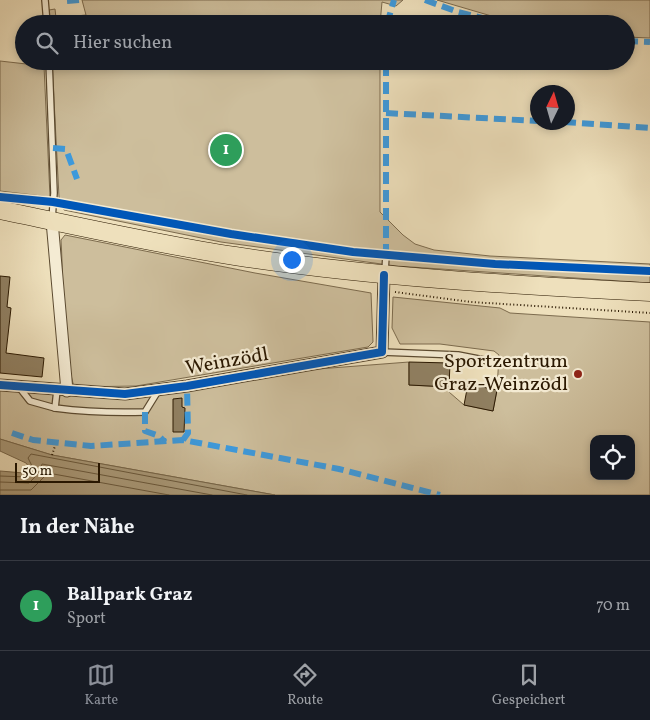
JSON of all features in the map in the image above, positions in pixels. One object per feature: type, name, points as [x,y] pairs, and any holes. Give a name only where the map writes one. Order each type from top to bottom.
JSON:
[{"type":"main road","points":[[0,210],[234,256],[384,275],[482,283],[650,292]]},
{"type":"street","points":[[52,221],[62,390]]},
{"type":"street","points":[[382,352],[384,275]]},
{"type":"street","name":"Weinzödl","points":[[0,385],[125,394],[159,390],[382,352]]},
{"type":"lane","points":[[45,0],[46,15]]},
{"type":"lane","points":[[49,70],[52,221]]},
{"type":"lane","points":[[384,275],[386,256]]},
{"type":"lane","points":[[382,352],[458,355],[494,362]]},
{"type":"lane","points":[[0,392],[19,387],[30,401],[56,408],[85,412],[145,412],[159,390]]},
{"type":"lane","points":[[56,408],[62,390]]},
{"type":"path","points":[[52,455],[56,443]]},
{"type":"shaded area","points":[[82,0],[403,0],[396,6],[382,2],[381,15],[86,15]]},
{"type":"shaded area","points":[[437,0],[650,0],[650,38],[635,37],[635,15],[488,15]]},
{"type":"shaded area","points":[[55,9],[56,15],[49,15],[49,10]]},
{"type":"shaded area","points":[[0,61],[15,63],[15,70],[44,70],[50,197],[0,191]]},
{"type":"shaded area","points":[[52,70],[380,70],[380,212],[403,235],[415,244],[434,250],[490,256],[650,264],[650,283],[396,266],[221,242],[64,210],[59,197]]},
{"type":"shaded area","points":[[65,235],[255,273],[371,293],[373,342],[368,347],[136,386],[74,387],[67,351],[64,314],[61,240]]},
{"type":"shaded area","points":[[393,297],[500,308],[510,313],[650,322],[650,495],[275,495],[52,455],[0,439],[0,385],[67,391],[187,386],[318,369],[409,362],[409,385],[449,387],[449,392],[464,405],[493,411],[497,390],[499,355],[494,351],[440,344],[400,344],[392,328]]},
{"type":"water","points":[[0,439],[52,455],[275,495],[0,495],[0,471],[24,473],[29,467],[26,463],[0,451]]},
{"type":"building","points":[[0,276],[10,277],[7,307],[11,308],[6,353],[44,358],[42,377],[0,373]]},
{"type":"building","points":[[409,362],[450,363],[449,387],[409,385]]},
{"type":"building","points":[[468,384],[497,390],[493,411],[464,405]]},
{"type":"building","points":[[182,398],[182,407],[185,408],[184,432],[173,432],[173,399]]},
{"type":"marked path","points":[[67,1],[80,0]]},
{"type":"marked path","points":[[390,15],[394,0]]},
{"type":"marked path","points":[[425,0],[470,15]]},
{"type":"marked path","points":[[635,41],[650,42]]},
{"type":"marked path","points":[[386,70],[386,256]]},
{"type":"marked path","points":[[386,113],[530,121]]},
{"type":"marked path","points":[[575,123],[650,128]]},
{"type":"marked path","points":[[53,148],[66,149],[77,179]]},
{"type":"marked path","points":[[183,440],[188,433],[187,386]]},
{"type":"marked path","points":[[145,412],[145,431],[159,436],[165,442]]},
{"type":"marked path","points":[[12,433],[33,440],[91,446],[183,440],[339,469],[440,495]]},
{"type":"cycle path","points":[[0,197],[53,202],[231,234],[353,252],[495,264],[650,271]]},
{"type":"cycle path","points":[[0,385],[125,394],[187,386],[382,352],[384,275]]},
{"type":"place","name":"Ballpark Graz","points":[[226,150]]},
{"type":"place","name":"Sportzentrum Graz-Weinzödl","points":[[578,374]]}]
